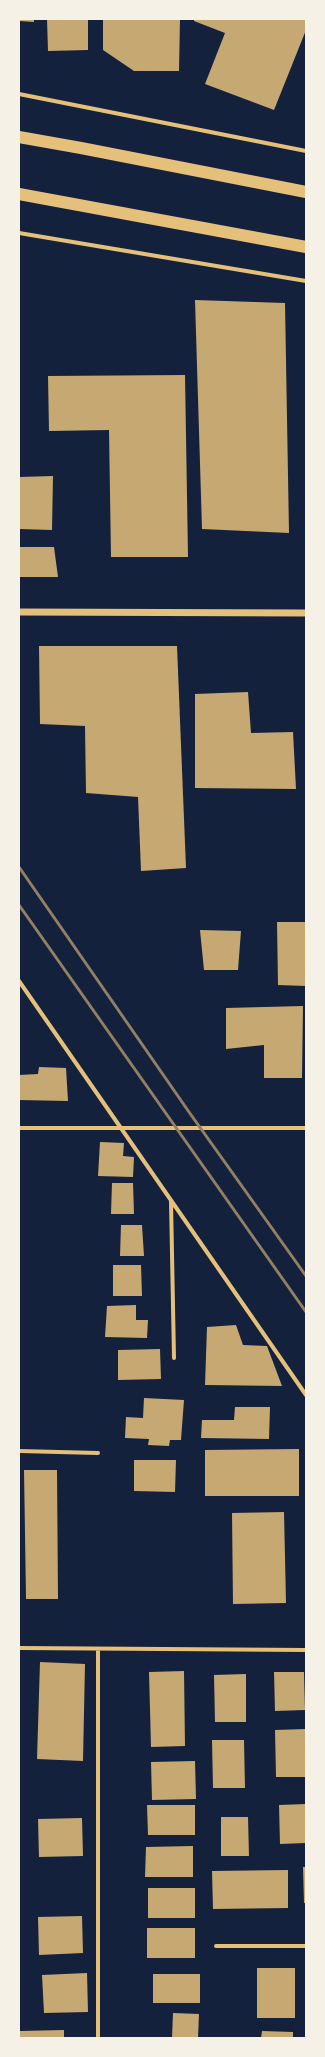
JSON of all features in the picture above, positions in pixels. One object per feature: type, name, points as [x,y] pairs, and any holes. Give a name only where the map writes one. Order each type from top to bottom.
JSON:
[{"type":"highway","points":[[19,137],[306,192]]},
{"type":"highway","points":[[19,194],[306,247]]},
{"type":"street","points":[[19,94],[306,151]]},
{"type":"street","points":[[19,233],[306,281]]},
{"type":"street","points":[[19,612],[306,613]]},
{"type":"street","points":[[19,981],[306,1394]]},
{"type":"street","points":[[19,1128],[306,1128]]},
{"type":"street","points":[[171,1200],[174,1358]]},
{"type":"street","points":[[19,1451],[98,1453]]},
{"type":"street","points":[[19,1648],[306,1650]]},
{"type":"street","points":[[98,1649],[98,2038]]},
{"type":"street","points":[[216,1946],[306,1946]]},
{"type":"building","points":[[19,19],[34,19],[34,22],[19,21]]},
{"type":"building","points":[[47,19],[88,19],[88,50],[48,51]]},
{"type":"building","points":[[103,19],[180,19],[179,71],[134,71],[103,50]]},
{"type":"building","points":[[194,19],[306,19],[306,30],[274,110],[205,84],[225,33],[194,21]]},
{"type":"building","points":[[195,300],[285,303],[289,533],[202,529]]},
{"type":"building","points":[[185,375],[188,557],[111,557],[109,430],[49,431],[48,376]]},
{"type":"building","points":[[53,476],[52,530],[19,529],[19,477]]},
{"type":"building","points":[[19,547],[54,547],[58,577],[19,577]]},
{"type":"building","points":[[39,646],[177,646],[186,868],[141,871],[138,797],[86,793],[85,726],[40,724]]},
{"type":"building","points":[[248,692],[251,733],[293,732],[296,789],[195,788],[195,694]]},
{"type":"building","points":[[277,922],[306,922],[306,986],[278,985]]},
{"type":"building","points":[[200,930],[241,931],[238,970],[204,970]]},
{"type":"building","points":[[303,1006],[302,1078],[264,1078],[264,1045],[226,1049],[226,1008]]},
{"type":"building","points":[[39,1067],[66,1068],[68,1101],[19,1100],[19,1075],[38,1074]]},
{"type":"building","points":[[100,1142],[124,1143],[123,1156],[134,1157],[133,1177],[98,1176]]},
{"type":"building","points":[[112,1183],[133,1183],[134,1214],[111,1214]]},
{"type":"building","points":[[121,1225],[142,1225],[144,1256],[120,1256]]},
{"type":"building","points":[[113,1265],[141,1265],[142,1296],[113,1296]]},
{"type":"building","points":[[136,1305],[136,1320],[148,1320],[147,1338],[105,1337],[107,1306]]},
{"type":"building","points":[[236,1325],[243,1345],[267,1346],[282,1386],[205,1385],[207,1327]]},
{"type":"building","points":[[160,1349],[161,1379],[118,1380],[118,1350]]},
{"type":"building","points":[[144,1398],[184,1400],[181,1440],[170,1440],[169,1446],[148,1445],[149,1439],[125,1438],[126,1417],[143,1418]]},
{"type":"building","points":[[235,1407],[270,1407],[269,1439],[201,1438],[202,1420],[234,1420]]},
{"type":"building","points":[[299,1449],[299,1496],[205,1496],[205,1450]]},
{"type":"building","points":[[134,1460],[176,1460],[175,1492],[134,1491]]},
{"type":"building","points":[[24,1470],[57,1470],[58,1599],[26,1599]]},
{"type":"building","points":[[284,1512],[286,1603],[233,1604],[232,1513]]},
{"type":"building","points":[[40,1662],[85,1664],[83,1761],[37,1759]]},
{"type":"building","points":[[184,1671],[185,1746],[151,1747],[149,1672]]},
{"type":"building","points":[[274,1672],[304,1672],[305,1710],[275,1711]]},
{"type":"building","points":[[246,1674],[246,1722],[215,1722],[214,1675]]},
{"type":"building","points":[[306,1729],[306,1777],[276,1777],[275,1730]]},
{"type":"building","points":[[212,1740],[244,1740],[245,1788],[213,1788]]},
{"type":"building","points":[[195,1761],[196,1799],[152,1800],[151,1762]]},
{"type":"building","points":[[306,1804],[306,1843],[280,1844],[279,1805]]},
{"type":"building","points":[[147,1805],[195,1805],[195,1835],[148,1835]]},
{"type":"building","points":[[221,1817],[248,1817],[249,1856],[221,1856]]},
{"type":"building","points":[[82,1818],[83,1856],[39,1857],[38,1819]]},
{"type":"building","points":[[193,1846],[193,1877],[145,1877],[146,1847]]},
{"type":"building","points":[[303,1867],[306,1867],[306,1903],[304,1903]]},
{"type":"building","points":[[288,1870],[288,1908],[213,1909],[212,1871]]},
{"type":"building","points":[[148,1888],[195,1888],[195,1918],[148,1918]]},
{"type":"building","points":[[82,1916],[83,1953],[39,1955],[38,1917]]},
{"type":"building","points":[[147,1928],[195,1928],[195,1958],[147,1958]]},
{"type":"building","points":[[257,1968],[295,1968],[295,2018],[257,2018]]},
{"type":"building","points":[[87,1973],[88,2012],[44,2013],[42,1975]]},
{"type":"building","points":[[153,1974],[200,1974],[200,2003],[153,2003]]},
{"type":"building","points":[[173,2013],[199,2014],[198,2038],[172,2038]]},
{"type":"building","points":[[64,2030],[64,2038],[20,2038],[20,2031]]},
{"type":"building","points":[[262,2031],[293,2032],[293,2038],[261,2038]]},
{"type":"railway","points":[[19,867],[189,1112],[306,1276]]},
{"type":"railway","points":[[19,905],[306,1312]]}]
